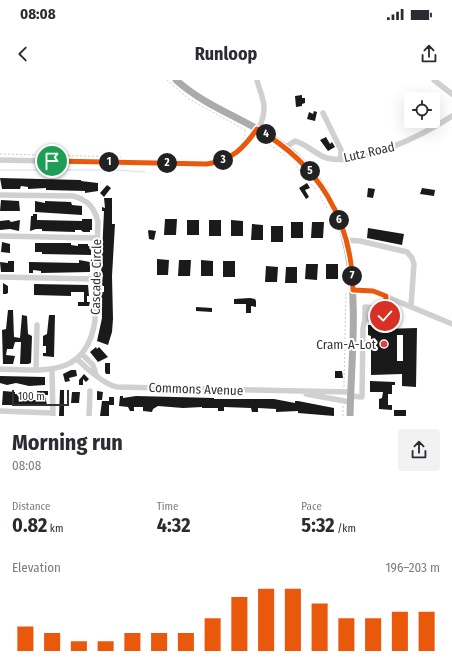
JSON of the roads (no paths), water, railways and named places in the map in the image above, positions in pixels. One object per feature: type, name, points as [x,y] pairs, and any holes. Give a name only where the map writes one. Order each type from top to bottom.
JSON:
[{"type":"main road","points":[[176,80],[202,100],[257,129],[286,147],[324,189],[338,217],[346,240],[351,265],[353,290],[348,397],[350,416]]},
{"type":"street","points":[[0,160],[207,164],[220,162],[245,147],[257,129],[264,111],[264,104],[257,80]]},
{"type":"street","points":[[434,80],[452,94]]},
{"type":"street","points":[[323,113],[341,150],[341,159]]},
{"type":"street","name":"Lutz Road","points":[[286,147],[293,142],[298,141],[325,158],[341,159],[373,153],[397,146],[429,131],[452,116]]},
{"type":"street","name":"Cascade Circle","points":[[0,195],[73,196],[83,198],[90,204],[95,212],[98,222],[95,279],[95,321],[93,332],[82,354],[77,359],[52,370],[0,369]]},
{"type":"street","points":[[0,236],[97,238]]},
{"type":"street","points":[[346,240],[360,241],[407,252],[412,258],[414,264],[411,306]]},
{"type":"street","points":[[0,277],[95,279]]},
{"type":"street","points":[[353,290],[373,291],[452,324]]},
{"type":"street","points":[[385,316],[386,296]]},
{"type":"street","points":[[348,397],[362,397],[363,333],[366,307],[397,311],[397,317],[385,316],[382,319],[365,319]]},
{"type":"street","points":[[36,370],[38,325]]},
{"type":"street","points":[[352,333],[363,333]]},
{"type":"street","name":"Commons Avenue","points":[[82,354],[93,365],[96,374]]},
{"type":"street","name":"Commons Avenue","points":[[77,359],[88,370],[96,374],[106,383],[117,387],[300,392],[348,397]]},
{"type":"street","points":[[0,411],[53,414],[52,370]]},
{"type":"street","points":[[89,416],[90,391]]},
{"type":"street","name":"Commons Avenue","points":[[300,392],[320,398],[348,397]]},
{"type":"waterway","points":[[0,170],[116,170],[145,172]]},
{"type":"place","name":"Cram-A-Lot","points":[[384,344]]}]
